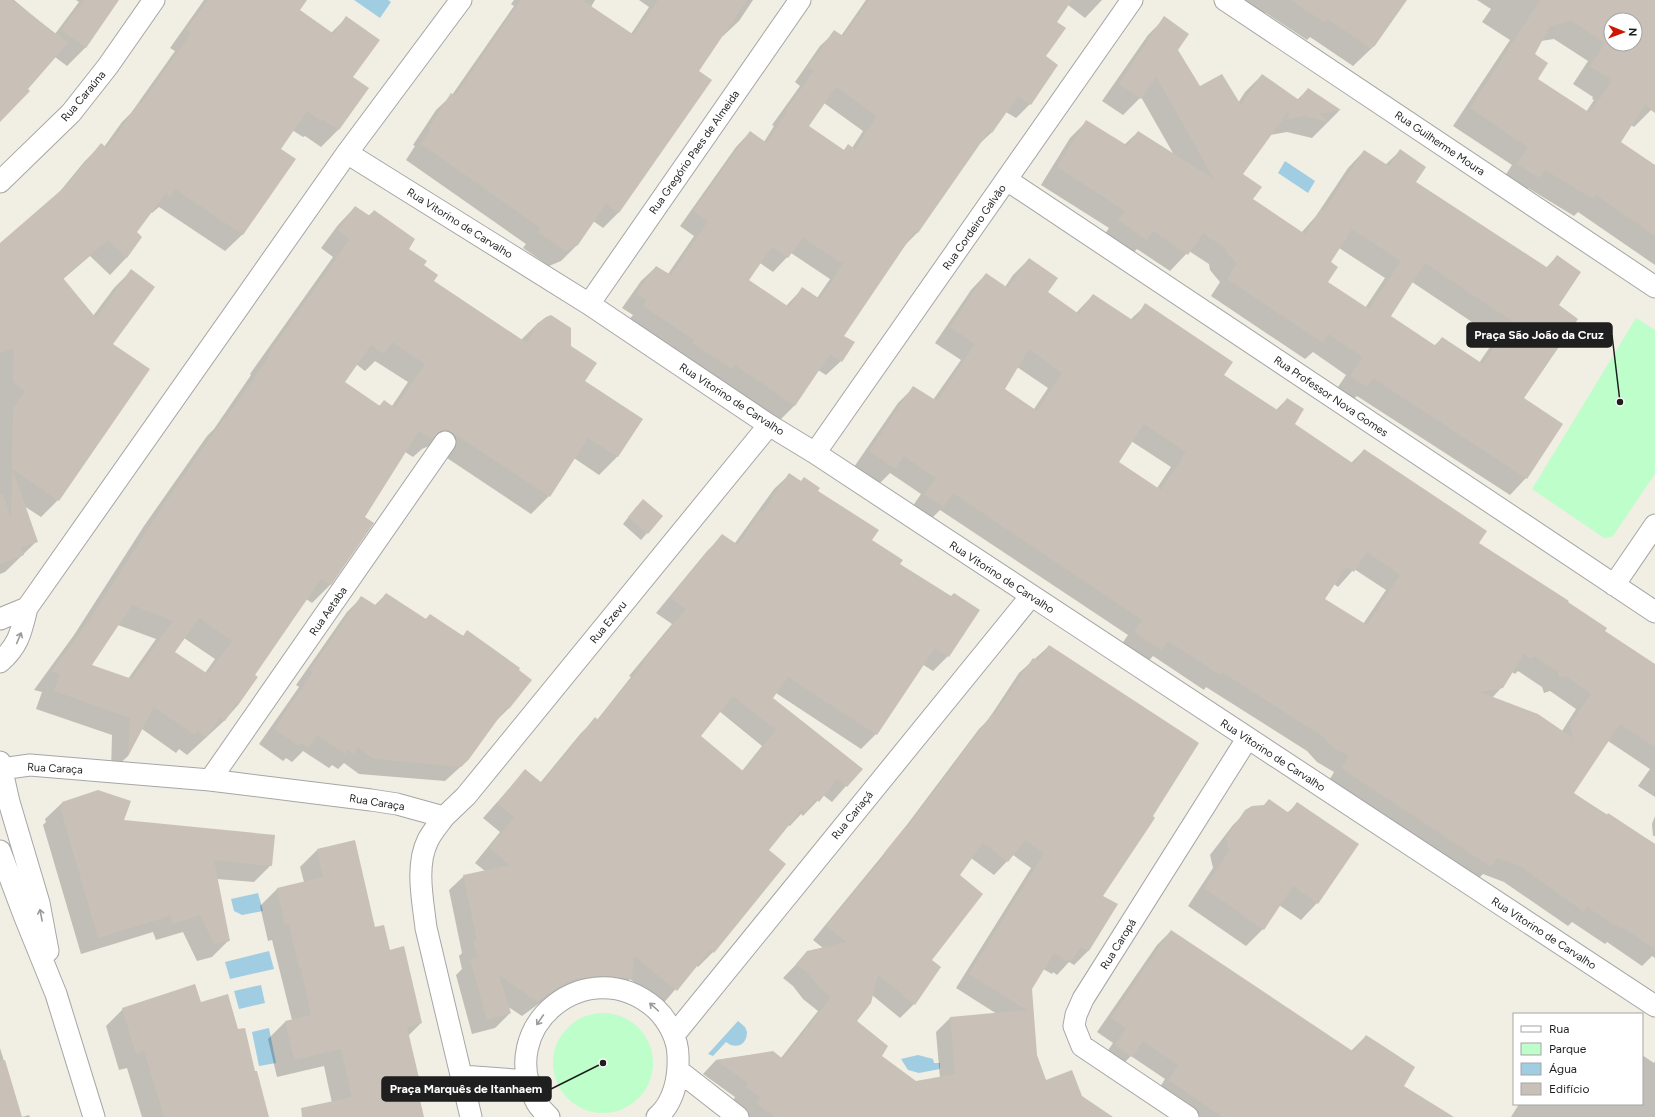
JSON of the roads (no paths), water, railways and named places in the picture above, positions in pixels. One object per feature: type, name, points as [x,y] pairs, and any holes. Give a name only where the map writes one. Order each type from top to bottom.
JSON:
[{"type":"street","name":"Rua Caraúna","points":[[0,182],[71,113],[108,66],[154,0]]},
{"type":"street","points":[[0,662],[12,651],[20,637],[27,608],[347,153],[461,0]]},
{"type":"street","name":"Rua Gregório Paes de Almeida","points":[[589,304],[800,0]]},
{"type":"street","name":"Rua Cordeiro Galvão","points":[[816,453],[1132,0]]},
{"type":"street","name":"Rua Guilherme Moura","points":[[1225,0],[1655,287]]},
{"type":"street","name":"Rua Vitorino de Carvalho","points":[[347,153],[589,304],[769,425],[816,453],[1247,739],[1655,1006]]},
{"type":"street","name":"Rua Professor Nova Gomes","points":[[1007,180],[1655,612]]},
{"type":"street","name":"Rua Ezevu","points":[[444,817],[466,796],[769,425]]},
{"type":"street","name":"Rua Aetaba","points":[[210,780],[445,442]]},
{"type":"street","points":[[1614,585],[1655,525]]},
{"type":"street","name":"Rua Cariaçá","points":[[674,1035],[1031,596]]},
{"type":"street","points":[[0,619],[27,608]]},
{"type":"street","name":"Rua Caropá","points":[[1188,1117],[1082,1046],[1074,1026],[1076,1014],[1083,999],[1247,739]]},
{"type":"street","name":"Rua Caraça","points":[[1,766],[30,765],[210,780],[377,801],[444,817]]},
{"type":"street","points":[[1,766],[9,802],[39,903],[56,994]]},
{"type":"street","points":[[444,817],[428,840],[421,868],[422,899],[426,928],[471,1117]]},
{"type":"street","points":[[0,850],[56,994],[94,1117]]},
{"type":"street","points":[[549,1117],[537,1103],[529,1081],[526,1067],[527,1052],[537,1025],[555,1004],[567,996],[580,990],[608,987],[635,994],[658,1011],[667,1022],[674,1035],[678,1053],[679,1071],[673,1094],[657,1117]]},
{"type":"street","points":[[679,1071],[738,1117]]},
{"type":"street","points":[[462,1076],[529,1081]]},
{"type":"water","points":[[354,0],[388,0],[391,2],[380,18]]},
{"type":"water","points":[[1285,161],[1315,181],[1308,193],[1278,173]]},
{"type":"water","points":[[258,893],[263,911],[242,915],[234,911],[231,899]]},
{"type":"water","points":[[269,951],[274,969],[230,979],[225,962]]},
{"type":"water","points":[[261,985],[265,1003],[239,1009],[234,991]]},
{"type":"water","points":[[738,1021],[745,1027],[747,1032],[747,1036],[743,1043],[734,1046],[726,1042],[713,1056],[708,1054]]},
{"type":"water","points":[[269,1028],[276,1063],[259,1066],[252,1032]]},
{"type":"water","points":[[918,1055],[933,1059],[934,1063],[940,1063],[940,1069],[919,1073],[908,1070],[901,1059]]},
{"type":"place","name":"Praça São João da Cruz","points":[[1620,402]]},
{"type":"place","name":"Praça Marquês de Itanhaem","points":[[603,1063]]}]
